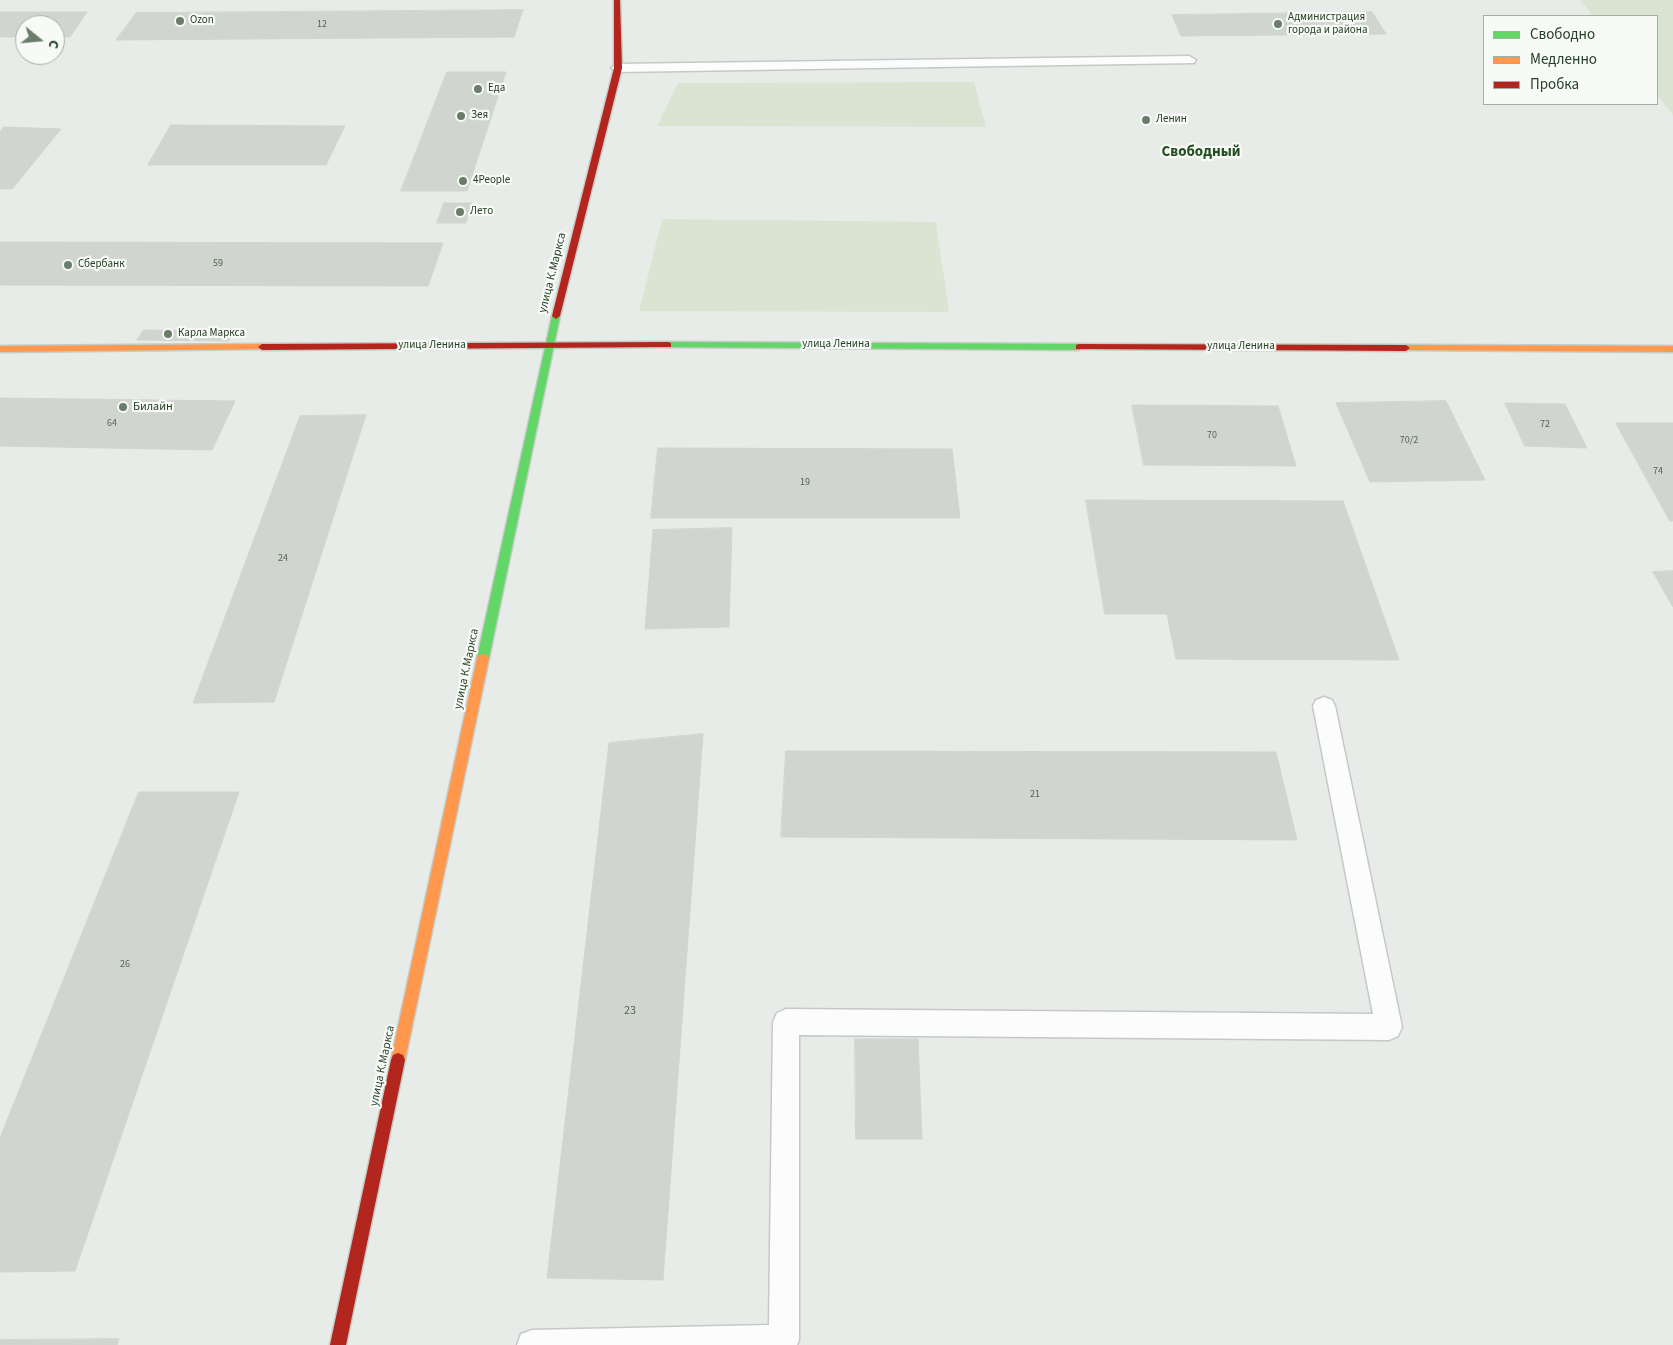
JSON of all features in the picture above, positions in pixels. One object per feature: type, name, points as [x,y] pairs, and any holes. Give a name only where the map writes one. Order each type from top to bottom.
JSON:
[{"type":"main road","name":"улица К.Маркса","points":[[338,1345],[549,345],[618,68],[617,0]]},
{"type":"main road","name":"улица Ленина","points":[[0,348],[549,345],[1673,349]]},
{"type":"lane","points":[[618,68],[1189,60]]},
{"type":"lane","points":[[532,1345],[784,1340],[786,1022],[1389,1027],[1324,706]]},
{"type":"green space","points":[[1580,0],[1673,0],[1673,115],[1658,96],[1658,15],[1592,15]]},
{"type":"green space","points":[[974,82],[986,127],[657,126],[678,83]]},
{"type":"green space","points":[[662,219],[936,222],[949,312],[639,311]]},
{"type":"building","points":[[523,10],[514,37],[116,40],[136,13]]},
{"type":"building","points":[[0,12],[87,12],[70,37],[65,37],[65,15],[15,15],[15,37],[0,37]]},
{"type":"building","name":"Администрация города и района","points":[[1372,12],[1386,34],[1181,36],[1172,15]]},
{"type":"building","name":"Зея","points":[[447,72],[506,72],[467,191],[401,191]]},
{"type":"building","points":[[171,125],[345,126],[326,165],[148,165]]},
{"type":"building","points":[[4,127],[61,129],[12,189],[0,189],[0,132]]},
{"type":"building","points":[[444,203],[472,203],[466,223],[437,223]]},
{"type":"building","points":[[0,242],[443,243],[428,286],[0,285]]},
{"type":"building","points":[[144,330],[233,331],[229,341],[137,340]]},
{"type":"building","points":[[0,398],[235,401],[212,450],[0,446]]},
{"type":"building","points":[[1446,401],[1485,480],[1370,482],[1336,403]]},
{"type":"building","points":[[1505,403],[1565,404],[1587,448],[1525,446]]},
{"type":"building","points":[[1132,405],[1278,406],[1296,466],[1144,465]]},
{"type":"building","points":[[366,415],[274,702],[193,703],[300,416]]},
{"type":"building","points":[[1616,423],[1673,423],[1673,521],[1670,521]]},
{"type":"building","points":[[658,448],[952,449],[960,518],[651,518]]},
{"type":"building","points":[[1086,500],[1343,501],[1399,660],[1176,659],[1167,614],[1105,614]]},
{"type":"building","points":[[732,528],[729,627],[645,629],[653,530]]},
{"type":"building","points":[[1673,571],[1673,607],[1653,572]]},
{"type":"building","points":[[703,734],[663,1280],[547,1278],[609,743]]},
{"type":"building","points":[[786,751],[1276,752],[1297,840],[781,837]]},
{"type":"building","points":[[139,792],[239,792],[75,1271],[0,1272],[0,1138]]},
{"type":"building","points":[[855,1039],[918,1039],[922,1139],[856,1139]]},
{"type":"building","points":[[119,1339],[117,1345],[0,1345],[0,1340]]},
{"type":"traffic: fast","points":[[483,658],[556,316]]},
{"type":"traffic: fast","points":[[668,345],[1079,347]]},
{"type":"traffic: slow","points":[[0,349],[262,347]]},
{"type":"traffic: slow","points":[[1406,348],[1673,349]]},
{"type":"traffic: slow","points":[[398,1060],[483,658]]},
{"type":"traffic: jam","points":[[556,316],[618,68],[617,0]]},
{"type":"traffic: jam","points":[[262,347],[668,345]]},
{"type":"traffic: jam","points":[[1079,347],[1406,348]]},
{"type":"traffic: jam","points":[[338,1345],[398,1060]]},
{"type":"place","name":"Ozon","points":[[180,21]]},
{"type":"place","name":"Администрация города и района","points":[[1278,24]]},
{"type":"place","name":"Еда","points":[[478,89]]},
{"type":"place","name":"Зея","points":[[461,116]]},
{"type":"place","name":"Ленин","points":[[1146,120]]},
{"type":"place","name":"4People","points":[[463,181]]},
{"type":"place","name":"Лето","points":[[460,212]]},
{"type":"place","name":"Сбербанк","points":[[68,265]]},
{"type":"place","name":"Карла Маркса","points":[[168,334]]},
{"type":"place","name":"Билайн","points":[[123,407]]},
{"type":"district","name":"Свободный","points":[[1201,153]]}]
